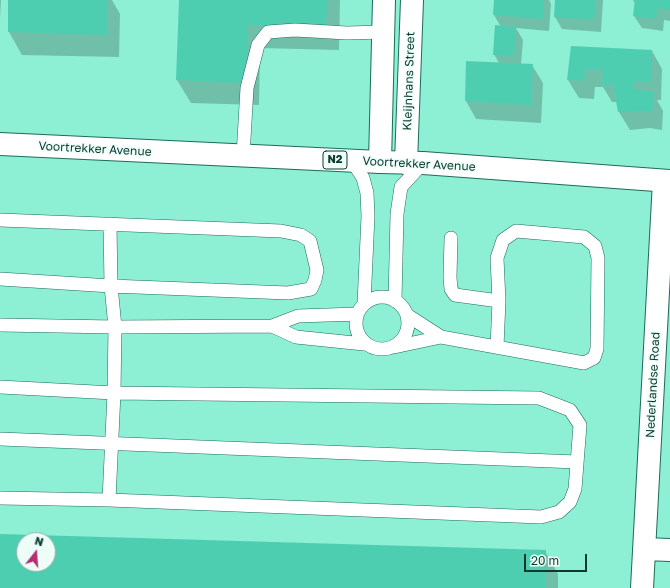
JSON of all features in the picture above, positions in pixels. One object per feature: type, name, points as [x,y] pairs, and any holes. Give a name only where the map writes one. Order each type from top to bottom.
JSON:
[{"type":"main road","points":[[380,162],[384,0]]},
{"type":"main road","name":"Kleijnhans Street","points":[[412,0],[414,163]]},
{"type":"main road","name":"Voortrekker Avenue","points":[[0,144],[414,163],[667,181]]},
{"type":"main road","name":"Nederlandse Road","points":[[642,588],[667,181]]},
{"type":"main road","points":[[644,549],[670,550]]},
{"type":"lane","points":[[243,156],[247,88],[258,45],[268,32],[288,30],[383,32]]},
{"type":"lane","points":[[352,161],[363,178],[367,193],[368,216],[361,309],[356,327],[364,344]]},
{"type":"lane","points":[[395,301],[397,214],[401,187],[414,163]]},
{"type":"lane","points":[[0,220],[281,231],[301,235],[310,242],[317,270],[311,289],[288,293],[111,286],[0,278]]},
{"type":"lane","points":[[109,500],[114,393],[115,327],[111,286],[110,224]]},
{"type":"lane","points":[[272,326],[296,337],[364,344],[384,349],[441,337],[584,363],[594,358],[597,349],[598,258],[595,246],[584,237],[516,231],[503,240],[498,258],[499,301],[497,347]]},
{"type":"lane","points":[[451,238],[450,277],[452,289],[455,295],[499,301]]},
{"type":"lane","points":[[0,325],[115,327],[272,326],[298,316],[361,309],[379,297],[395,301],[402,307],[407,315],[408,323],[406,332],[402,341],[394,347]]},
{"type":"lane","points":[[407,315],[441,337]]},
{"type":"lane","points":[[0,387],[114,393],[539,398],[570,410],[580,424],[575,489],[570,502],[559,512],[541,517],[109,500],[0,498]]},
{"type":"lane","points":[[0,439],[577,462]]},
{"type":"building","points":[[8,0],[108,0],[107,35],[8,32]]},
{"type":"building","points":[[179,0],[327,0],[326,28],[248,25],[246,83],[176,80]]},
{"type":"building","points":[[494,0],[544,0],[543,19],[493,15]]},
{"type":"building","points":[[555,0],[596,0],[594,20],[554,17]]},
{"type":"building","points":[[635,0],[670,0],[670,10],[658,8],[656,19],[633,16]]},
{"type":"building","points":[[495,25],[516,27],[514,56],[493,55]]},
{"type":"building","points":[[571,46],[652,50],[652,82],[633,81],[633,89],[654,92],[652,112],[618,112],[613,84],[601,85],[604,70],[585,69],[584,81],[567,80]]},
{"type":"building","points":[[466,61],[533,64],[531,105],[465,101]]},
{"type":"building","points":[[0,534],[16,534],[16,572],[56,572],[56,536],[546,550],[545,588],[0,588]]}]
